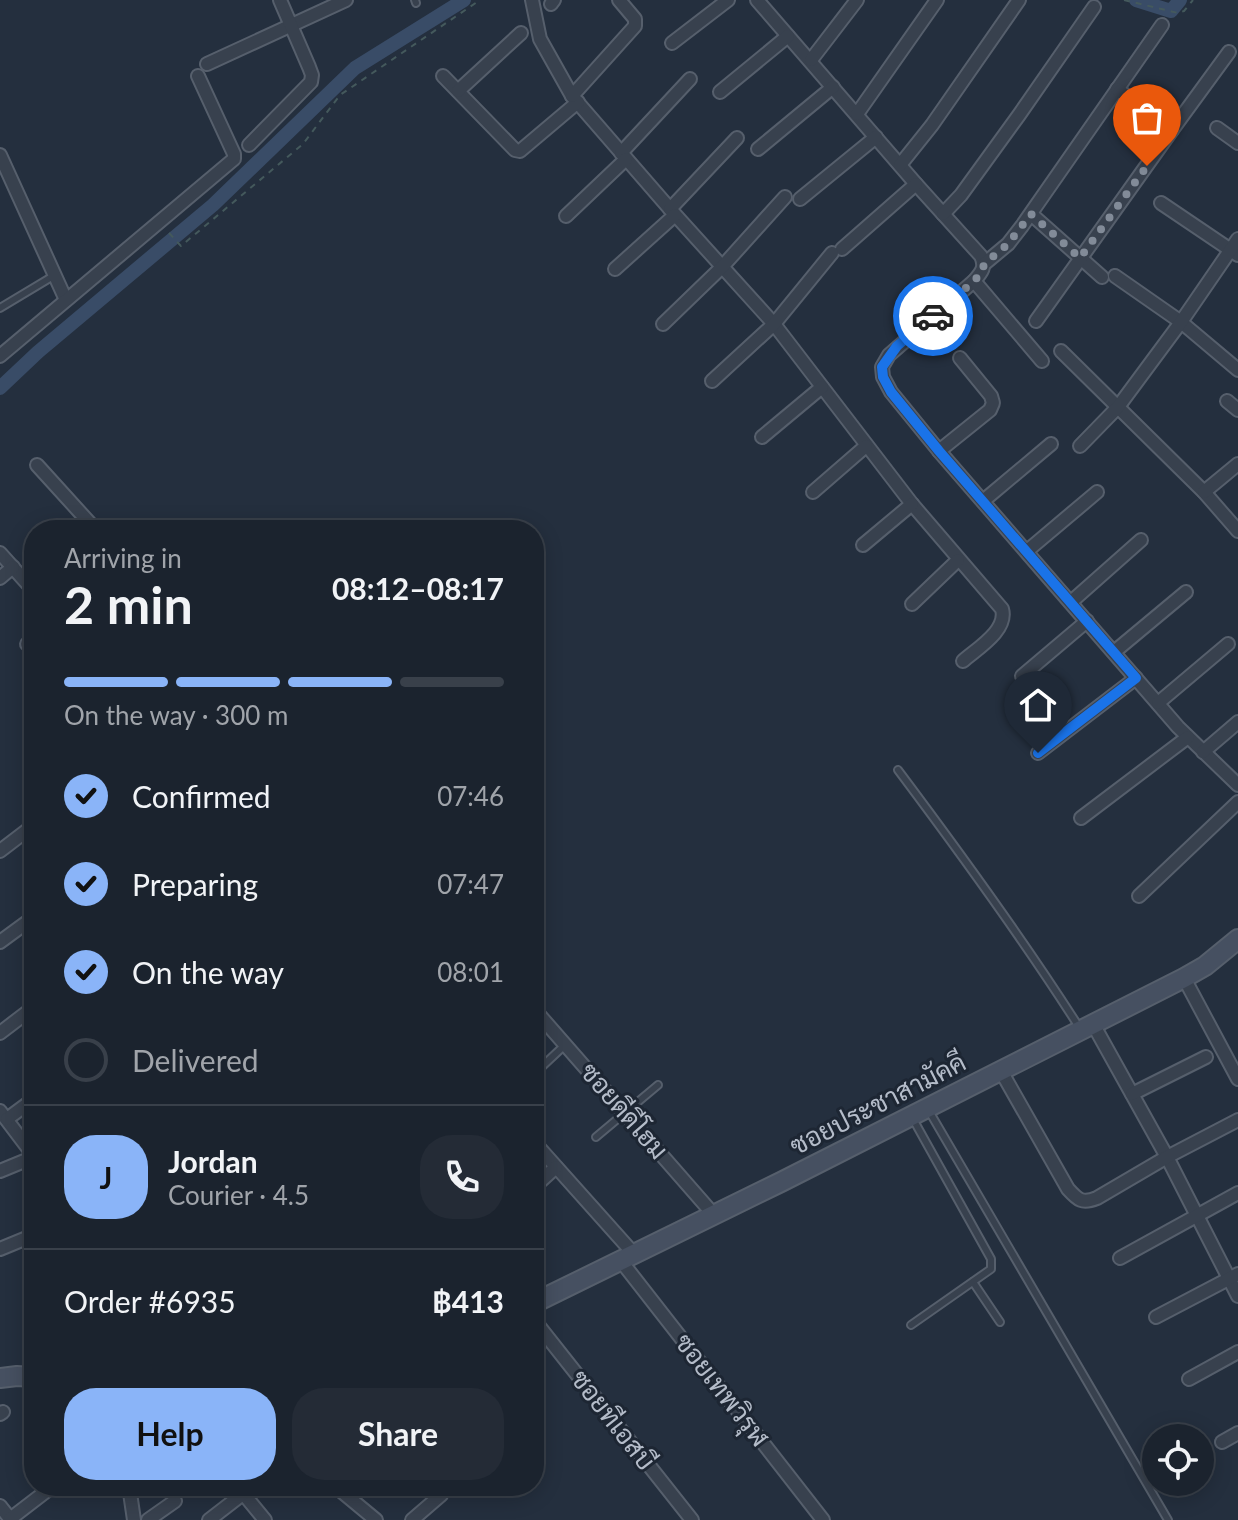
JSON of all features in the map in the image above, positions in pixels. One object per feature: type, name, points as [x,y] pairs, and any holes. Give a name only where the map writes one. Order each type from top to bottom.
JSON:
[{"type":"street","points":[[249,145],[311,82],[309,67],[280,0]]},
{"type":"street","points":[[207,64],[346,0]]},
{"type":"street","points":[[532,0],[540,39],[575,99],[774,324],[912,504],[1002,609],[1004,618],[1001,627],[963,661]]},
{"type":"street","points":[[443,76],[515,150],[520,151],[575,99],[635,26],[635,19],[619,0]]},
{"type":"street","points":[[672,43],[728,0]]},
{"type":"street","points":[[757,0],[981,256],[984,264],[974,281],[897,346],[882,367],[883,377],[891,392],[1188,737],[1238,785]]},
{"type":"street","points":[[768,12],[776,0]]},
{"type":"street","points":[[811,60],[857,0]]},
{"type":"street","points":[[857,114],[937,0]]},
{"type":"street","points":[[900,165],[932,125],[1019,0]]},
{"type":"street","points":[[943,214],[961,195],[1094,7]]},
{"type":"street","points":[[984,264],[1008,244],[1031,214],[1162,25]]},
{"type":"street","points":[[458,91],[521,33]]},
{"type":"street","points":[[720,92],[788,36]]},
{"type":"street","points":[[1036,321],[1229,52]]},
{"type":"street","points":[[0,356],[234,159],[198,76]]},
{"type":"street","points":[[566,216],[690,79]]},
{"type":"street","points":[[758,149],[833,87]]},
{"type":"street","points":[[1117,89],[1172,130]]},
{"type":"street","points":[[1217,128],[1238,143]]},
{"type":"street","points":[[800,199],[876,137]]},
{"type":"street","points":[[615,269],[672,212],[737,138]]},
{"type":"street","points":[[0,155],[66,300]]},
{"type":"street","points":[[712,381],[774,324],[837,251],[916,184]]},
{"type":"street","points":[[663,324],[722,267],[785,197]]},
{"type":"street","points":[[1080,446],[1118,407],[1236,248],[1161,203]]},
{"type":"street","points":[[1031,214],[1080,258],[1181,322],[1238,370]]},
{"type":"street","points":[[974,281],[1042,361]]},
{"type":"street","points":[[1061,351],[1204,492],[1238,531]]},
{"type":"street","points":[[939,451],[990,410],[993,403],[991,396],[960,358]]},
{"type":"street","points":[[762,437],[822,387]]},
{"type":"street","points":[[1227,401],[1238,410]]},
{"type":"street","points":[[983,501],[1051,444]]},
{"type":"street","points":[[813,492],[866,446]]},
{"type":"street","points":[[1204,492],[1238,464]]},
{"type":"street","points":[[37,465],[87,520]]},
{"type":"street","points":[[1027,551],[1097,492]]},
{"type":"street","points":[[863,545],[912,504]]},
{"type":"street","points":[[1071,602],[1141,540]]},
{"type":"street","points":[[0,553],[24,580]]},
{"type":"street","points":[[912,604],[958,560]]},
{"type":"street","points":[[0,578],[13,567]]},
{"type":"street","points":[[1114,652],[1186,592]]},
{"type":"street","points":[[1022,676],[1087,621]]},
{"type":"street","points":[[1158,703],[1228,644]]},
{"type":"street","points":[[1038,753],[1136,678]]},
{"type":"street","points":[[1203,752],[1238,722]]},
{"type":"street","points":[[1081,818],[1188,737]]},
{"type":"street","points":[[1139,896],[1238,802]]},
{"type":"street","points":[[0,851],[24,833]]},
{"type":"street","points":[[0,942],[24,924]]},
{"type":"street","name":"ซอยประชาสามัคคี","points":[[544,1298],[1184,978],[1205,966],[1238,939]]},
{"type":"street","points":[[1184,978],[1237,1073]]},
{"type":"street","points":[[0,1033],[24,1015]]},
{"type":"street","name":"ซอยดีดีโฮม","points":[[544,1020],[714,1215]]},
{"type":"street","points":[[1087,1027],[1132,1094],[1233,1276],[1238,1296]]},
{"type":"street","points":[[1132,1094],[1206,1057]]},
{"type":"street","points":[[1001,1071],[1068,1189],[1077,1199],[1087,1202],[1238,1120]]},
{"type":"street","points":[[24,1104],[3,1115],[24,1143]]},
{"type":"street","name":"ซอยเทพวิรุฬ","points":[[544,1153],[627,1258],[823,1520]]},
{"type":"street","points":[[0,1171],[24,1160]]},
{"type":"street","points":[[544,1178],[556,1167]]},
{"type":"street","points":[[1120,1258],[1238,1193]]},
{"type":"street","points":[[0,1249],[24,1239]]},
{"type":"street","points":[[1156,1317],[1233,1276]]},
{"type":"street","name":"ซอยทีเอสบี","points":[[544,1333],[692,1520]]},
{"type":"street","points":[[1189,1379],[1238,1352]]},
{"type":"street","points":[[0,1378],[24,1376]]},
{"type":"street","points":[[1222,1442],[1238,1433]]},
{"type":"street","points":[[0,1506],[10,1519],[40,1496]]},
{"type":"street","points":[[130,1496],[134,1520]]},
{"type":"street","points":[[209,1520],[236,1496]]},
{"type":"street","points":[[249,1496],[265,1520]]},
{"type":"street","points":[[347,1496],[376,1520]]},
{"type":"street","points":[[412,1520],[440,1496]]},
{"type":"street","points":[[148,1520],[175,1501]]},
{"type":"lane","points":[[0,308],[55,275]]},
{"type":"lane","points":[[898,770],[1087,1027]]},
{"type":"lane","points":[[544,1065],[566,1044]]},
{"type":"lane","points":[[596,1137],[658,1085]]},
{"type":"lane","points":[[911,1325],[991,1269],[991,1259],[919,1112]]},
{"type":"lane","points":[[919,1112],[1168,1520]]},
{"type":"lane","points":[[973,1282],[1000,1322]]},
{"type":"path","points":[[159,222],[181,246],[303,144],[340,95],[480,0]]},
{"type":"path","points":[[1124,0],[1178,13],[1184,11],[1193,0]]},
{"type":"waterway","points":[[0,388],[38,352],[213,205],[355,68],[464,0]]},
{"type":"waterway","points":[[1136,0],[1171,11],[1180,0]]},
{"type":"way so far","points":[[933,316],[974,281],[984,264],[1008,244],[1031,214],[1080,258],[1147,166]]},
{"type":"route","points":[[933,316],[897,346],[882,367],[883,377],[891,392],[1136,678],[1038,753]]}]
